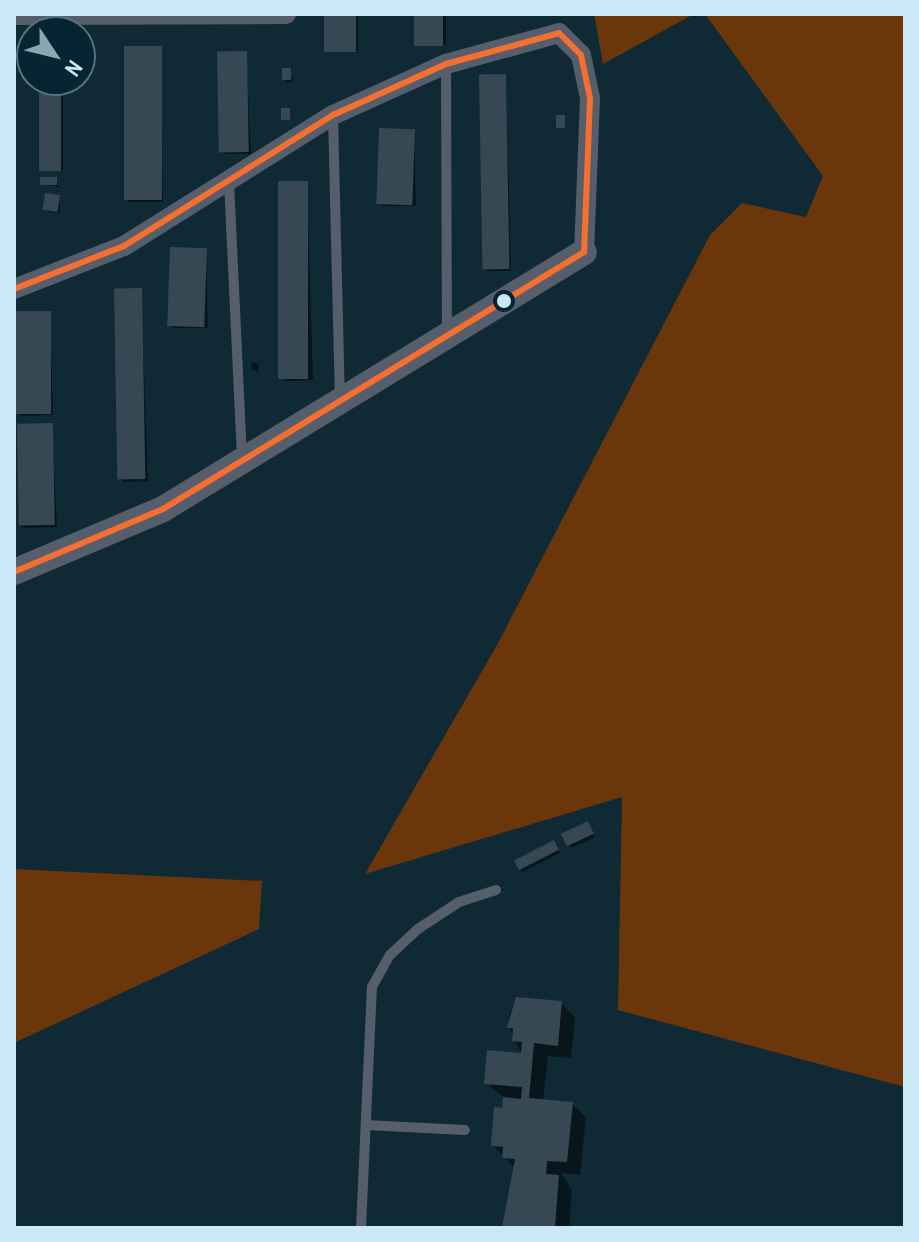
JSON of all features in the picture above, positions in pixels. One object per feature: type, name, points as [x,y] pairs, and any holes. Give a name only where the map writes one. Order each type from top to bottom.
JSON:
[{"type":"street","points":[[14,15],[286,14]]},
{"type":"street","points":[[14,289],[124,246],[333,115],[446,64],[559,33],[581,55],[590,98],[584,252],[150,515],[14,572]]},
{"type":"lane","points":[[446,64],[447,337]]},
{"type":"lane","points":[[333,115],[340,402]]},
{"type":"lane","points":[[229,182],[242,461]]},
{"type":"lane","points":[[361,1228],[372,987],[390,955],[459,902],[496,890]]},
{"type":"lane","points":[[366,1125],[465,1130]]},
{"type":"shaded area","points":[[594,14],[694,14],[603,64]]},
{"type":"shaded area","points":[[705,14],[905,14],[905,1087],[618,1010],[622,797],[365,874],[497,645],[710,235],[742,203],[806,217],[823,176]]},
{"type":"shaded area","points":[[14,869],[262,881],[259,929],[14,1043]]},
{"type":"building","points":[[324,14],[356,14],[356,52],[324,52]]},
{"type":"building","points":[[414,14],[443,14],[443,46],[414,46]]},
{"type":"building","points":[[124,46],[162,46],[162,200],[124,200]]},
{"type":"building","points":[[247,51],[249,152],[219,153],[217,52]]},
{"type":"building","points":[[282,68],[291,68],[291,80],[282,80]]},
{"type":"building","points":[[479,74],[506,74],[509,269],[482,269]]},
{"type":"building","points":[[39,96],[61,96],[61,171],[39,171]]},
{"type":"building","points":[[281,108],[290,108],[290,120],[281,120]]},
{"type":"building","points":[[556,115],[565,115],[565,128],[556,128]]},
{"type":"building","points":[[379,128],[415,129],[412,205],[376,204]]},
{"type":"building","points":[[40,177],[57,177],[57,185],[40,185]]},
{"type":"building","points":[[278,181],[308,181],[308,379],[278,379]]},
{"type":"building","points":[[45,193],[60,195],[57,212],[43,210]]},
{"type":"building","points":[[170,247],[207,248],[204,327],[167,326]]},
{"type":"building","points":[[114,288],[142,288],[145,479],[117,479]]},
{"type":"building","points":[[15,311],[51,311],[51,414],[15,414]]},
{"type":"building","points":[[53,423],[55,525],[19,526],[17,424]]},
{"type":"building","points":[[588,821],[594,834],[567,846],[561,834]]},
{"type":"building","points":[[554,840],[559,850],[519,870],[514,860]]},
{"type":"building","points":[[516,997],[562,1001],[558,1046],[534,1043],[529,1098],[573,1102],[567,1162],[547,1161],[546,1174],[559,1175],[555,1228],[502,1227],[515,1159],[502,1158],[503,1147],[491,1146],[494,1107],[502,1108],[503,1097],[521,1099],[522,1087],[484,1084],[487,1050],[521,1053],[522,1042],[512,1041],[513,1028],[507,1028]]},
{"type":"transit line","points":[[14,289],[124,246],[333,115],[446,64],[559,33],[581,55],[590,98],[584,252],[163,509],[14,572]]}]
